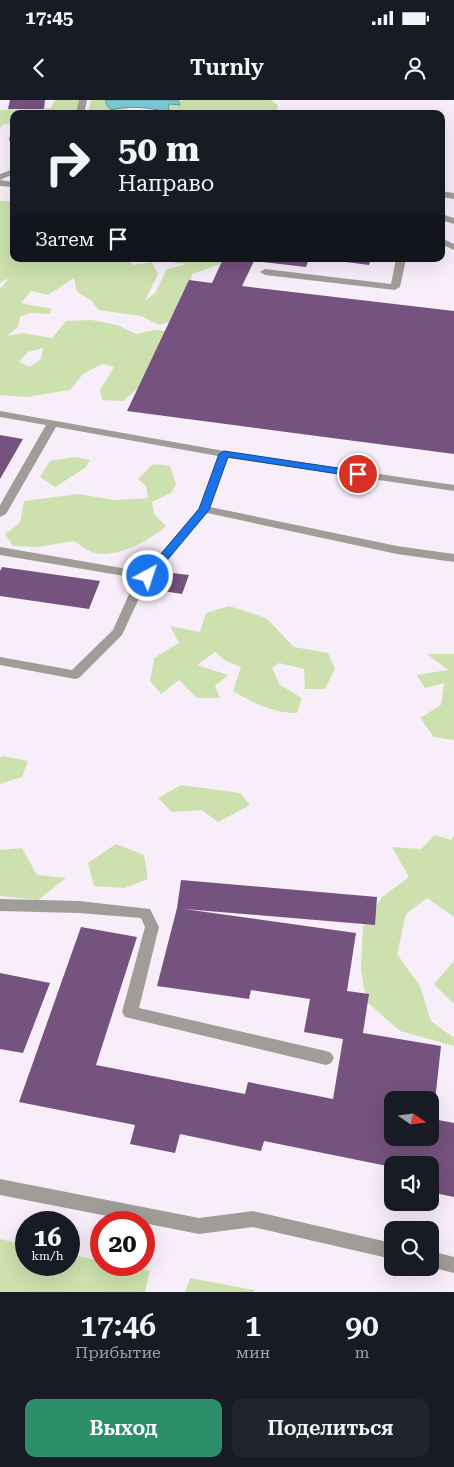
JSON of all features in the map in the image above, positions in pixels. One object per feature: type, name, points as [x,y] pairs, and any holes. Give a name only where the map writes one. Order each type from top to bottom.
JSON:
[{"type":"lane","points":[[265,272],[395,287],[401,262]]},
{"type":"lane","points":[[0,414],[224,454],[454,488]]},
{"type":"lane","points":[[0,514],[53,423]]},
{"type":"lane","points":[[0,551],[148,576],[204,510],[224,454]]},
{"type":"lane","points":[[204,510],[397,550],[454,558]]},
{"type":"lane","points":[[0,661],[75,675],[118,632],[136,592]]},
{"type":"lane","points":[[0,905],[79,907],[146,913],[152,927],[130,1012],[326,1058]]},
{"type":"lane","points":[[0,1187],[199,1226],[253,1219],[384,1249]]},
{"type":"lane","points":[[439,1261],[454,1264]]},
{"type":"green space","points":[[55,100],[86,100],[85,109],[83,110],[10,110],[10,123],[4,124],[0,128],[0,110],[51,108]]},
{"type":"green space","points":[[91,100],[106,100],[106,104],[128,109],[128,110],[89,110]]},
{"type":"green space","points":[[178,100],[271,100],[278,105],[277,110],[167,109],[169,104],[179,104]]},
{"type":"green space","points":[[0,201],[10,201],[10,262],[130,262],[134,265],[152,262],[158,274],[145,301],[155,293],[167,269],[187,264],[174,262],[226,262],[192,274],[190,286],[172,321],[159,325],[141,316],[98,310],[92,301],[77,292],[74,278],[48,295],[31,291],[21,303],[52,309],[50,314],[30,313],[20,317],[18,327],[7,336],[23,333],[52,338],[66,321],[92,320],[117,325],[136,334],[155,330],[173,332],[142,385],[123,401],[102,400],[100,390],[114,367],[102,364],[83,374],[70,390],[27,397],[0,395],[0,289],[9,278],[0,283]],"holes":[[[43,348],[41,359],[30,367],[19,362],[28,352]]]},
{"type":"green space","points":[[75,457],[90,460],[85,468],[55,487],[40,477],[50,461]]},
{"type":"green space","points":[[153,464],[170,466],[176,484],[171,493],[152,502],[154,514],[166,526],[133,547],[123,551],[103,554],[94,553],[74,541],[37,547],[13,546],[5,534],[20,523],[24,501],[78,494],[114,500],[148,498],[146,486],[138,479]]},
{"type":"green space","points":[[229,606],[266,618],[294,647],[328,653],[335,669],[325,689],[305,689],[304,669],[279,663],[272,668],[280,685],[302,698],[297,713],[289,713],[264,706],[248,700],[233,691],[241,667],[226,661],[215,652],[197,665],[228,675],[215,686],[220,698],[197,698],[179,680],[161,694],[150,681],[154,658],[179,643],[170,626],[200,632],[206,613]]},
{"type":"green space","points":[[427,654],[454,654],[454,740],[434,737],[420,718],[441,705],[444,683],[425,688],[417,675],[448,670]]},
{"type":"green space","points":[[3,756],[28,761],[22,777],[0,784],[0,758]]},
{"type":"green space","points":[[181,785],[240,793],[250,805],[218,822],[202,810],[172,812],[158,798]]},
{"type":"green space","points":[[435,835],[451,840],[454,836],[454,917],[427,898],[406,914],[397,954],[420,986],[431,1021],[454,1038],[454,1046],[400,1031],[366,1001],[361,969],[363,927],[382,897],[409,877],[392,847],[421,849]]},
{"type":"green space","points":[[116,844],[144,855],[148,879],[124,888],[94,886],[88,863]]},
{"type":"green space","points":[[22,848],[37,875],[66,878],[38,900],[0,896],[0,850]]},
{"type":"green space","points":[[454,961],[454,1004],[434,984]]},
{"type":"green space","points":[[0,1239],[15,1242],[15,1276],[80,1276],[80,1256],[90,1259],[90,1276],[149,1276],[145,1292],[0,1292]]},
{"type":"green space","points":[[190,1278],[254,1290],[254,1292],[185,1292]]},
{"type":"water","points":[[106,100],[178,100],[180,105],[169,104],[168,109],[170,110],[123,108],[111,110],[106,104]]},
{"type":"building","points":[[10,100],[45,100],[44,109],[8,109]]},
{"type":"building","points":[[222,262],[254,262],[242,286],[454,311],[454,454],[127,411],[189,280],[212,283]]},
{"type":"building","points":[[263,262],[308,262],[306,267]]},
{"type":"building","points":[[346,262],[370,262],[369,265]]},
{"type":"building","points":[[0,435],[23,439],[0,479]]},
{"type":"building","points":[[2,567],[100,581],[89,609],[0,596],[0,571]]},
{"type":"building","points":[[164,572],[189,575],[182,594],[157,590]]},
{"type":"building","points":[[181,880],[377,897],[375,925],[184,909],[356,933],[347,991],[369,994],[363,1033],[441,1046],[436,1091],[384,1091],[384,1146],[439,1146],[439,1120],[454,1123],[454,1197],[439,1194],[439,1156],[384,1156],[384,1165],[264,1141],[261,1151],[180,1134],[175,1153],[130,1144],[135,1125],[19,1102],[81,927],[137,937],[96,1065],[245,1094],[248,1082],[333,1099],[343,1039],[304,1032],[310,999],[251,990],[249,999],[157,986],[177,908]]},
{"type":"building","points":[[0,973],[50,983],[23,1053],[0,1049]]},
{"type":"route","points":[[148,576],[204,510],[224,454],[358,474]]}]
